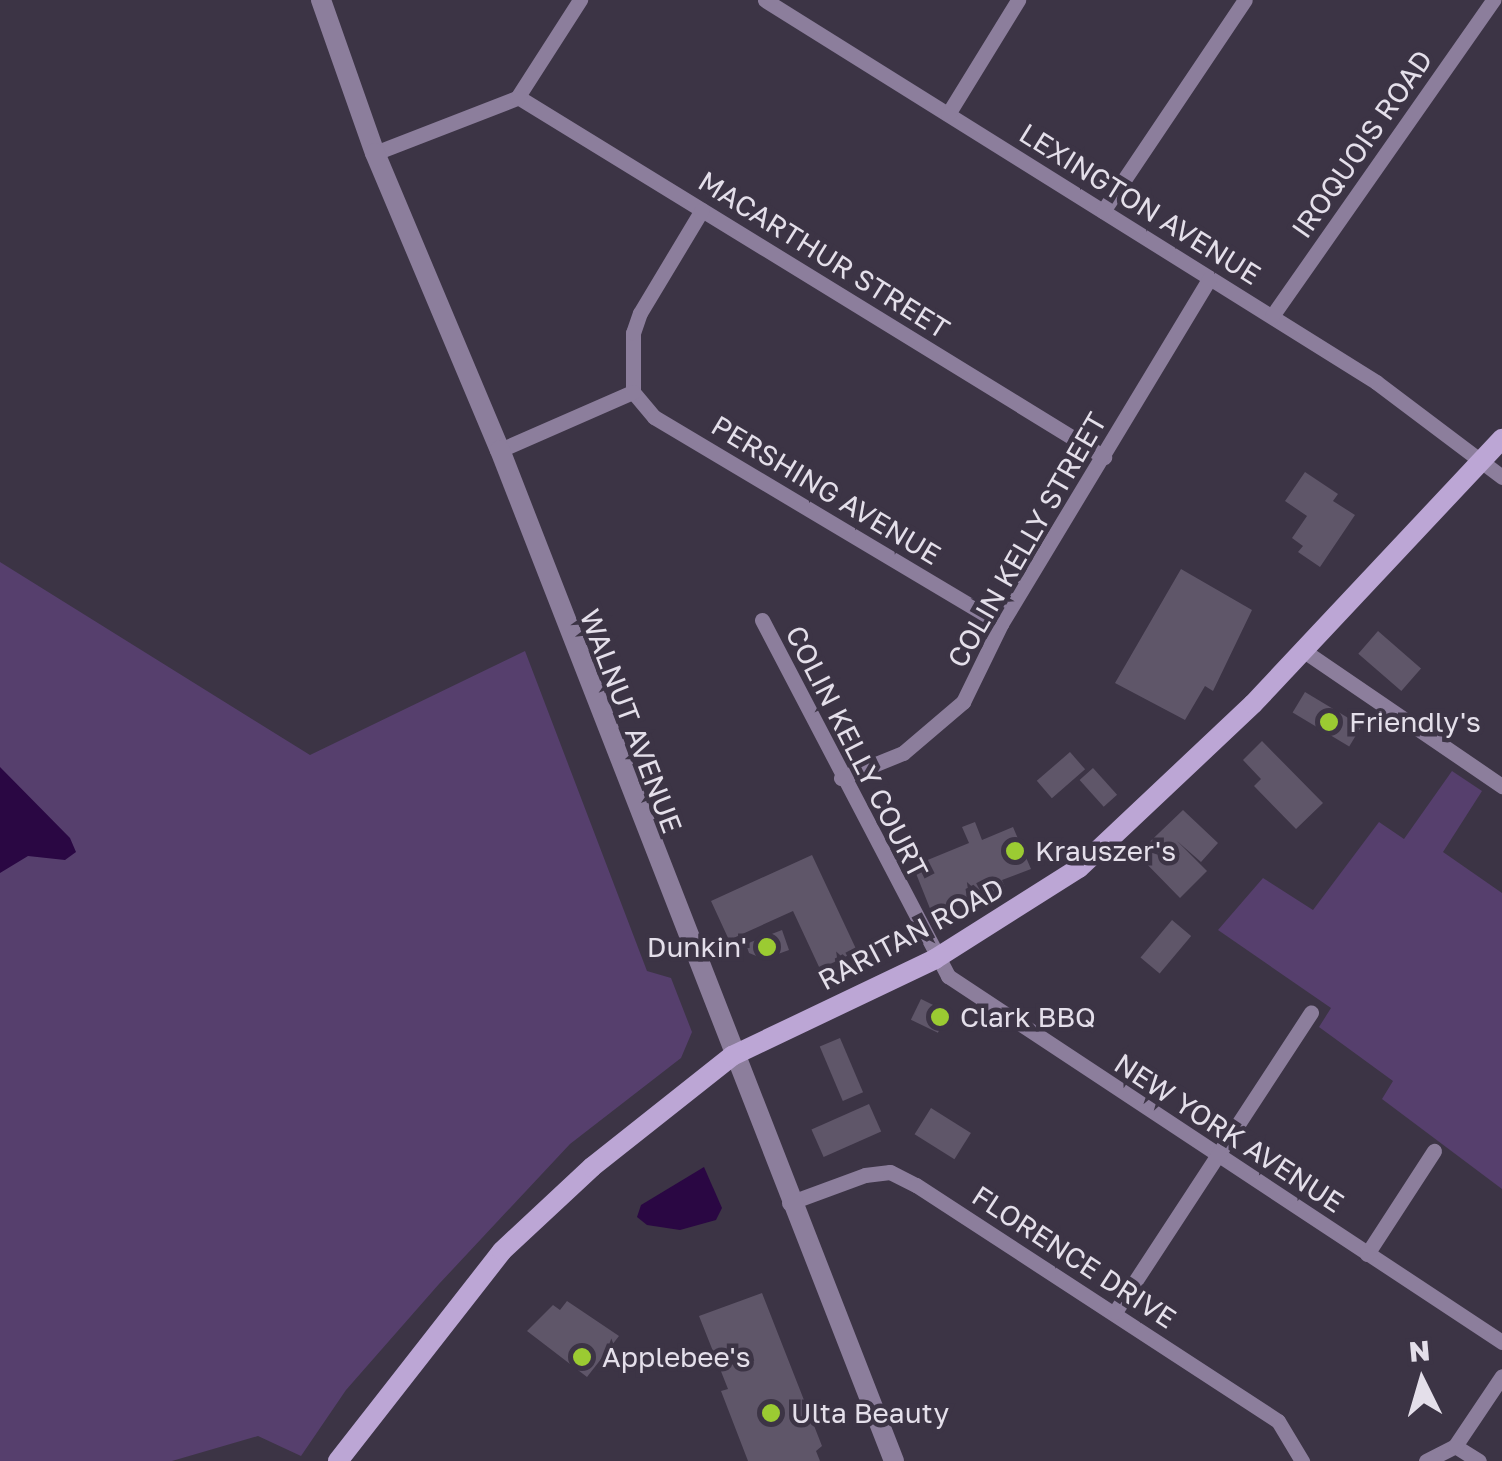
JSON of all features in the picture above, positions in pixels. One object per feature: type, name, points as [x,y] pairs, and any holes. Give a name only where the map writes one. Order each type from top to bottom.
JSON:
[{"type":"main road","name":"RARITAN ROAD","points":[[338,1461],[502,1251],[592,1168],[732,1056],[935,959],[1107,846],[1304,651],[1502,439]]},
{"type":"street","name":"WALNUT AVENUE","points":[[321,0],[375,153],[500,450],[789,1203],[894,1461]]},
{"type":"street","points":[[375,153],[518,97],[580,0]]},
{"type":"street","name":"LEXINGTON AVENUE","points":[[764,0],[1416,408],[1502,477]]},
{"type":"street","points":[[791,16],[802,0]]},
{"type":"street","points":[[948,114],[1018,0]]},
{"type":"street","points":[[1103,211],[1246,0]]},
{"type":"street","name":"IROQUOIS ROAD","points":[[1272,316],[1493,0]]},
{"type":"street","name":"MACARTHUR STREET","points":[[518,97],[1104,457]]},
{"type":"street","points":[[500,450],[633,392],[632,344],[640,313],[702,210]]},
{"type":"street","name":"COLIN KELLY STREET","points":[[841,778],[902,753],[935,731],[963,702],[1001,624],[1210,278]]},
{"type":"street","name":"PERSHING AVENUE","points":[[633,392],[654,417],[1001,624]]},
{"type":"street","name":"COLIN KELLY COURT","points":[[762,620],[935,959]]},
{"type":"street","points":[[1304,651],[1502,786]]},
{"type":"street","name":"NEW YORK AVENUE","points":[[935,959],[957,983],[1502,1342]]},
{"type":"street","points":[[1115,1312],[1311,1012]]},
{"type":"street","points":[[1367,1254],[1434,1151]]},
{"type":"street","name":"FLORENCE DRIVE","points":[[789,1203],[890,1172],[1115,1312],[1278,1420],[1302,1461]]},
{"type":"street","points":[[1426,1461],[1456,1446],[1502,1376]]},
{"type":"street","points":[[1456,1446],[1479,1461]]},
{"type":"shaded area","points":[[0,562],[310,755],[525,651],[647,971],[671,978],[692,1032],[681,1058],[570,1144],[439,1284],[346,1390],[301,1456],[258,1436],[172,1461],[0,1461]]},
{"type":"shaded area","points":[[0,767],[70,838],[76,852],[65,860],[28,856],[0,873]]},
{"type":"shaded area","points":[[1452,771],[1482,791],[1443,852],[1502,893],[1502,1189],[1382,1099],[1393,1081],[1319,1027],[1331,1008],[1218,930],[1263,878],[1313,910],[1379,822],[1404,839]]},
{"type":"shaded area","points":[[704,1167],[722,1208],[716,1220],[680,1230],[647,1225],[637,1217],[641,1205]]},
{"type":"building","points":[[1305,472],[1338,494],[1333,501],[1355,515],[1320,567],[1298,552],[1303,546],[1292,538],[1307,516],[1285,501]]},
{"type":"building","points":[[1181,569],[1252,610],[1213,691],[1205,686],[1185,720],[1115,683]]},
{"type":"building","points":[[1378,631],[1421,668],[1401,691],[1358,654]]},
{"type":"building","points":[[1305,692],[1362,726],[1349,747],[1293,713]]},
{"type":"building","points":[[1262,741],[1323,803],[1296,829],[1254,786],[1261,779],[1243,760]]},
{"type":"building","points":[[1070,752],[1085,769],[1052,798],[1037,781]]},
{"type":"building","points":[[1093,768],[1117,795],[1104,807],[1080,780]]},
{"type":"building","points":[[1183,810],[1218,843],[1201,862],[1177,841],[1207,871],[1180,898],[1137,854]]},
{"type":"building","points":[[975,822],[982,840],[1013,827],[1031,869],[1002,880],[1005,887],[933,916],[913,866],[969,843],[962,827]]},
{"type":"building","points":[[812,855],[857,951],[820,969],[793,911],[729,940],[711,901]]},
{"type":"building","points":[[1172,920],[1191,936],[1160,974],[1141,958]]},
{"type":"building","name":"Dunkin'","points":[[782,930],[789,950],[764,959],[749,953],[746,944]]},
{"type":"building","points":[[921,999],[948,1012],[938,1033],[911,1020]]},
{"type":"building","points":[[840,1038],[863,1092],[843,1101],[820,1047]]},
{"type":"building","points":[[869,1104],[881,1131],[824,1157],[811,1130]]},
{"type":"building","points":[[931,1108],[971,1133],[954,1159],[915,1134]]},
{"type":"building","points":[[762,1293],[822,1446],[816,1451],[820,1461],[748,1461],[721,1391],[728,1389],[699,1316]]},
{"type":"building","name":"Applebee's","points":[[567,1301],[619,1336],[587,1377],[527,1331],[553,1305],[560,1310]]},
{"type":"place","name":"Friendly's","points":[[1329,722]]},
{"type":"place","name":"Krauszer's","points":[[1015,851]]},
{"type":"place","name":"Dunkin'","points":[[767,947]]},
{"type":"place","name":"Clark BBQ","points":[[940,1017]]},
{"type":"place","name":"Applebee's","points":[[582,1357]]},
{"type":"place","name":"Ulta Beauty","points":[[771,1413]]}]
